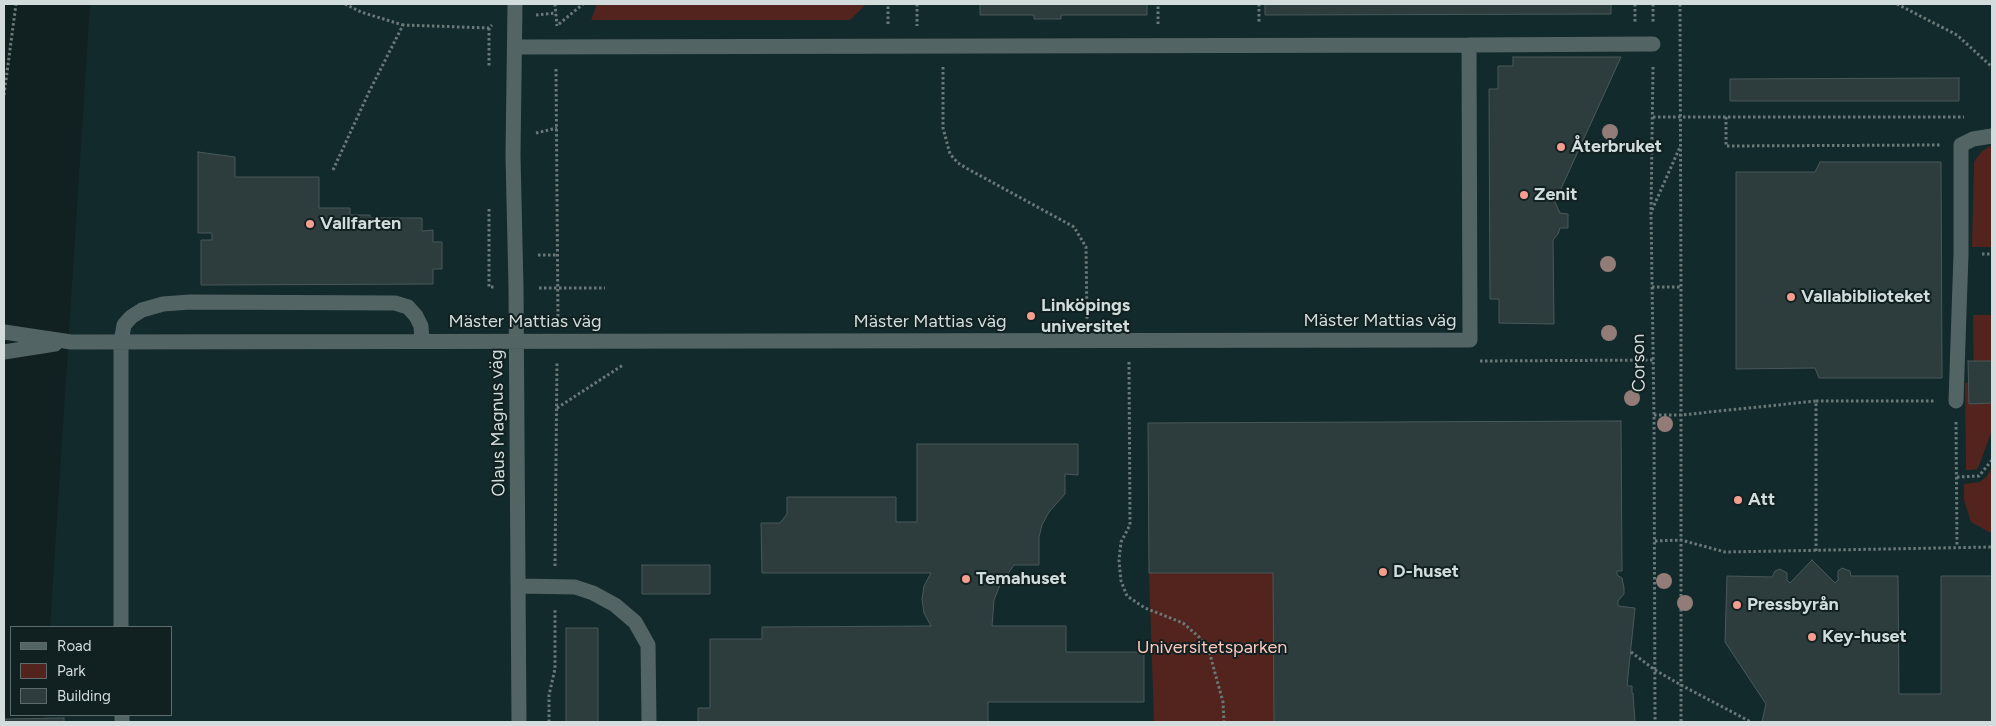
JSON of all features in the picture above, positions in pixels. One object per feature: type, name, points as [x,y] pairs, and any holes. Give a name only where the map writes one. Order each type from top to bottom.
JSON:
[{"type":"street","name":"Olaus Magnus väg","points":[[515,10],[513,155],[519,722]]},
{"type":"street","points":[[515,47],[1653,44]]},
{"type":"street","name":"Mäster Mattias väg","points":[[4,352],[71,342],[1470,340],[1469,45]]},
{"type":"street","points":[[1956,401],[1961,264],[1961,145],[1973,139],[1992,136]]},
{"type":"street","points":[[121,626],[121,342],[124,325],[142,310],[163,304],[190,302],[395,303],[408,307],[416,316],[421,326],[422,341]]},
{"type":"street","name":"Mäster Mattias väg","points":[[4,332],[71,342]]},
{"type":"street","points":[[519,586],[575,587],[593,593],[615,605],[635,622],[648,645],[649,722]]},
{"type":"path","points":[[4,95],[16,4]]},
{"type":"path","points":[[345,4],[361,12],[403,25],[489,28],[495,24],[496,17],[515,10],[556,13]]},
{"type":"path","points":[[556,26],[583,4]]},
{"type":"path","points":[[1158,4],[1158,25]]},
{"type":"path","points":[[1259,4],[1259,25]]},
{"type":"path","points":[[1635,4],[1635,24]]},
{"type":"path","name":"Corson","points":[[1653,4],[1651,213],[1655,722]]},
{"type":"path","points":[[1680,4],[1682,287],[1681,722]]},
{"type":"path","points":[[1898,4],[1957,34],[1992,67]]},
{"type":"path","points":[[333,170],[403,25]]},
{"type":"path","points":[[489,28],[489,68]]},
{"type":"path","points":[[943,46],[943,128],[950,154],[958,163],[968,169],[1074,227],[1086,246],[1088,340]]},
{"type":"path","points":[[1653,117],[1972,117]]},
{"type":"path","points":[[1726,117],[1726,146],[1961,145]]},
{"type":"path","points":[[532,134],[557,128]]},
{"type":"path","points":[[1651,213],[1681,144]]},
{"type":"path","points":[[489,287],[490,204]]},
{"type":"path","points":[[532,255],[558,255]]},
{"type":"path","points":[[1652,287],[1682,287]]},
{"type":"path","points":[[558,288],[605,288]]},
{"type":"path","points":[[1129,340],[1130,525],[1121,542],[1119,560],[1121,581],[1127,596],[1145,608],[1183,623],[1199,637],[1209,651],[1223,702],[1224,722]]},
{"type":"path","points":[[557,408],[626,363]]},
{"type":"path","points":[[1654,414],[1681,414],[1816,402],[1956,401],[1957,547]]},
{"type":"path","points":[[1816,402],[1816,551]]},
{"type":"path","points":[[1957,477],[1978,476],[1992,460]]},
{"type":"path","points":[[1654,540],[1681,540],[1725,552],[1992,547]]},
{"type":"path","points":[[1631,652],[1655,670],[1751,722]]},
{"type":"shaded area","name":"Linköpings universitet","points":[[90,4],[1992,4],[1992,722],[44,722],[44,716],[172,716],[172,626],[50,626]]},
{"type":"green space","points":[[597,4],[866,4],[850,20],[591,20]]},
{"type":"green space","points":[[1992,145],[1992,247],[1972,247],[1974,162],[1982,151]]},
{"type":"green space","points":[[1973,315],[1992,315],[1992,430],[1977,469],[1966,470],[1965,383],[1974,382]]},
{"type":"green space","points":[[1992,467],[1992,532],[1989,532],[1971,522],[1964,500],[1964,484],[1980,482],[1987,476]]},
{"type":"green space","name":"Universitetsparken","points":[[1149,573],[1273,573],[1274,722],[1154,722]]},
{"type":"building","points":[[980,4],[1147,4],[1147,15],[1061,15],[1061,19],[1034,19],[1034,15],[980,15]]},
{"type":"building","points":[[1265,4],[1611,4],[1611,14],[1265,15]]},
{"type":"building","name":"Zenit","points":[[1513,57],[1621,57],[1555,202],[1560,213],[1568,214],[1568,228],[1560,228],[1553,240],[1554,324],[1499,323],[1499,299],[1490,299],[1489,89],[1498,89],[1498,66],[1513,66]]},
{"type":"building","points":[[1959,78],[1959,101],[1730,101],[1730,79]]},
{"type":"building","name":"Vallfarten","points":[[198,152],[235,157],[235,177],[319,177],[319,208],[350,208],[350,215],[370,215],[370,218],[422,218],[422,231],[433,230],[433,242],[442,242],[442,269],[433,269],[433,284],[201,285],[201,240],[212,240],[212,233],[198,233]]},
{"type":"building","points":[[1820,162],[1941,162],[1942,378],[1819,378],[1815,368],[1736,369],[1736,172],[1815,172]]},
{"type":"building","points":[[1968,361],[1992,361],[1992,403],[1969,404]]},
{"type":"building","name":"D-huset","points":[[1621,421],[1622,571],[1617,571],[1617,575],[1622,578],[1624,594],[1618,601],[1618,606],[1635,608],[1627,686],[1632,686],[1635,722],[1274,722],[1273,573],[1149,573],[1148,423]]},
{"type":"building","name":"Temahuset","points":[[917,444],[1078,444],[1078,475],[1065,474],[1065,494],[1049,512],[1042,525],[1039,537],[1039,565],[1014,565],[1000,585],[994,600],[992,626],[1066,626],[1066,652],[1144,652],[1144,702],[988,702],[988,722],[698,722],[698,708],[710,708],[710,639],[762,639],[762,627],[931,626],[924,613],[922,599],[924,586],[931,573],[762,573],[761,523],[780,523],[787,514],[787,497],[896,497],[896,522],[917,522]]},
{"type":"building","name":"Key-huset","points":[[1812,560],[1835,583],[1838,580],[1838,571],[1842,568],[1850,571],[1851,576],[1898,576],[1899,694],[1941,694],[1941,576],[1992,576],[1992,722],[1762,722],[1766,704],[1725,642],[1727,576],[1772,577],[1775,571],[1780,569],[1787,573],[1787,580],[1790,583]]},
{"type":"building","points":[[642,565],[710,565],[710,594],[642,594]]},
{"type":"building","points":[[566,628],[598,628],[598,722],[566,722]]},
{"type":"building","points":[[64,718],[64,722],[4,722],[4,719]]},
{"type":"place","name":"Återbruket","points":[[1561,147]]},
{"type":"place","name":"Zenit","points":[[1524,195]]},
{"type":"place","name":"Vallfarten","points":[[310,224]]},
{"type":"place","name":"Vallabiblioteket","points":[[1791,297]]},
{"type":"place","name":"Linköpings universitet","points":[[1031,316]]},
{"type":"place","name":"Att","points":[[1738,500]]},
{"type":"place","name":"D-huset","points":[[1383,572]]},
{"type":"place","name":"Temahuset","points":[[966,579]]},
{"type":"place","name":"Pressbyrån","points":[[1737,605]]},
{"type":"place","name":"Key-huset","points":[[1812,637]]}]
